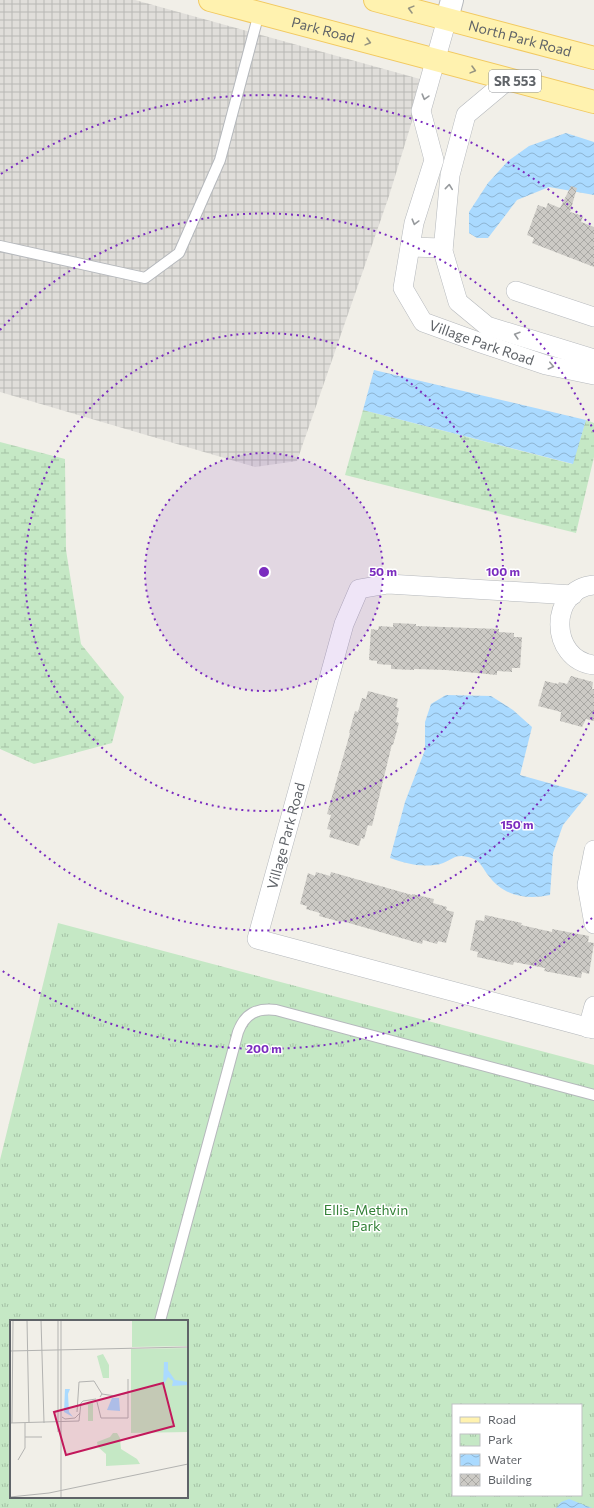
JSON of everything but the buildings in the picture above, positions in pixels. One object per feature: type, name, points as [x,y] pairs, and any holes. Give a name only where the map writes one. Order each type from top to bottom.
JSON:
[{"type":"main road","name":"Park Road","points":[[210,0],[436,60]]},
{"type":"main road","points":[[375,0],[449,9]]},
{"type":"main road","name":"North Park Road","points":[[449,9],[594,58]]},
{"type":"main road","name":"SR 553","points":[[436,60],[594,102]]},
{"type":"street","points":[[449,9],[421,111],[434,160],[453,164]]},
{"type":"street","name":"Village Park Road","points":[[509,79],[466,114],[450,175],[443,248],[458,302],[487,326],[594,359]]},
{"type":"street","name":"Village Park Road","points":[[434,160],[414,223],[403,288],[423,322],[546,365],[594,375]]},
{"type":"street","points":[[410,246],[443,248]]},
{"type":"street","points":[[516,291],[594,317]]},
{"type":"street","points":[[474,341],[481,321]]},
{"type":"street","name":"Village Park Road","points":[[573,595],[388,584],[359,589],[344,624],[257,939],[591,1029],[594,1006]]},
{"type":"street","points":[[594,585],[578,590],[568,600],[561,611],[558,624],[560,638],[566,650],[576,659],[594,665]]},
{"type":"street","points":[[594,850],[587,885],[594,924]]},
{"type":"lane","points":[[0,246],[145,278],[179,253],[220,160],[259,13]]},
{"type":"lane","points":[[160,1320],[238,1032],[245,1017],[251,1013],[259,1010],[276,1010],[594,1095]]},
{"type":"shaded area","points":[[0,0],[135,0],[420,79],[412,109],[413,118],[389,196],[297,461],[255,467],[0,392]]},
{"type":"green space","points":[[363,410],[572,464],[586,420],[594,423],[594,457],[576,533],[345,475]]},
{"type":"green space","points":[[0,442],[65,459],[66,550],[81,644],[124,697],[112,743],[34,764],[0,749]]},
{"type":"green space","name":"Ellis-Methvin Park","points":[[58,923],[594,1065],[594,1508],[0,1508],[0,1160]]},
{"type":"water","points":[[566,133],[594,142],[594,195],[549,187],[517,200],[488,238],[477,238],[469,233],[469,212],[488,183],[508,161],[529,146]]},
{"type":"water","points":[[374,370],[586,420],[573,464],[363,410]]},
{"type":"water","points":[[446,695],[491,696],[513,710],[532,727],[520,775],[588,794],[563,825],[553,853],[550,895],[532,897],[516,895],[508,892],[494,882],[478,862],[467,857],[456,857],[440,864],[428,865],[412,864],[390,858],[405,802],[425,750],[425,722],[431,704]]},
{"type":"water","points":[[569,1499],[592,1508],[556,1508],[561,1502]]}]
